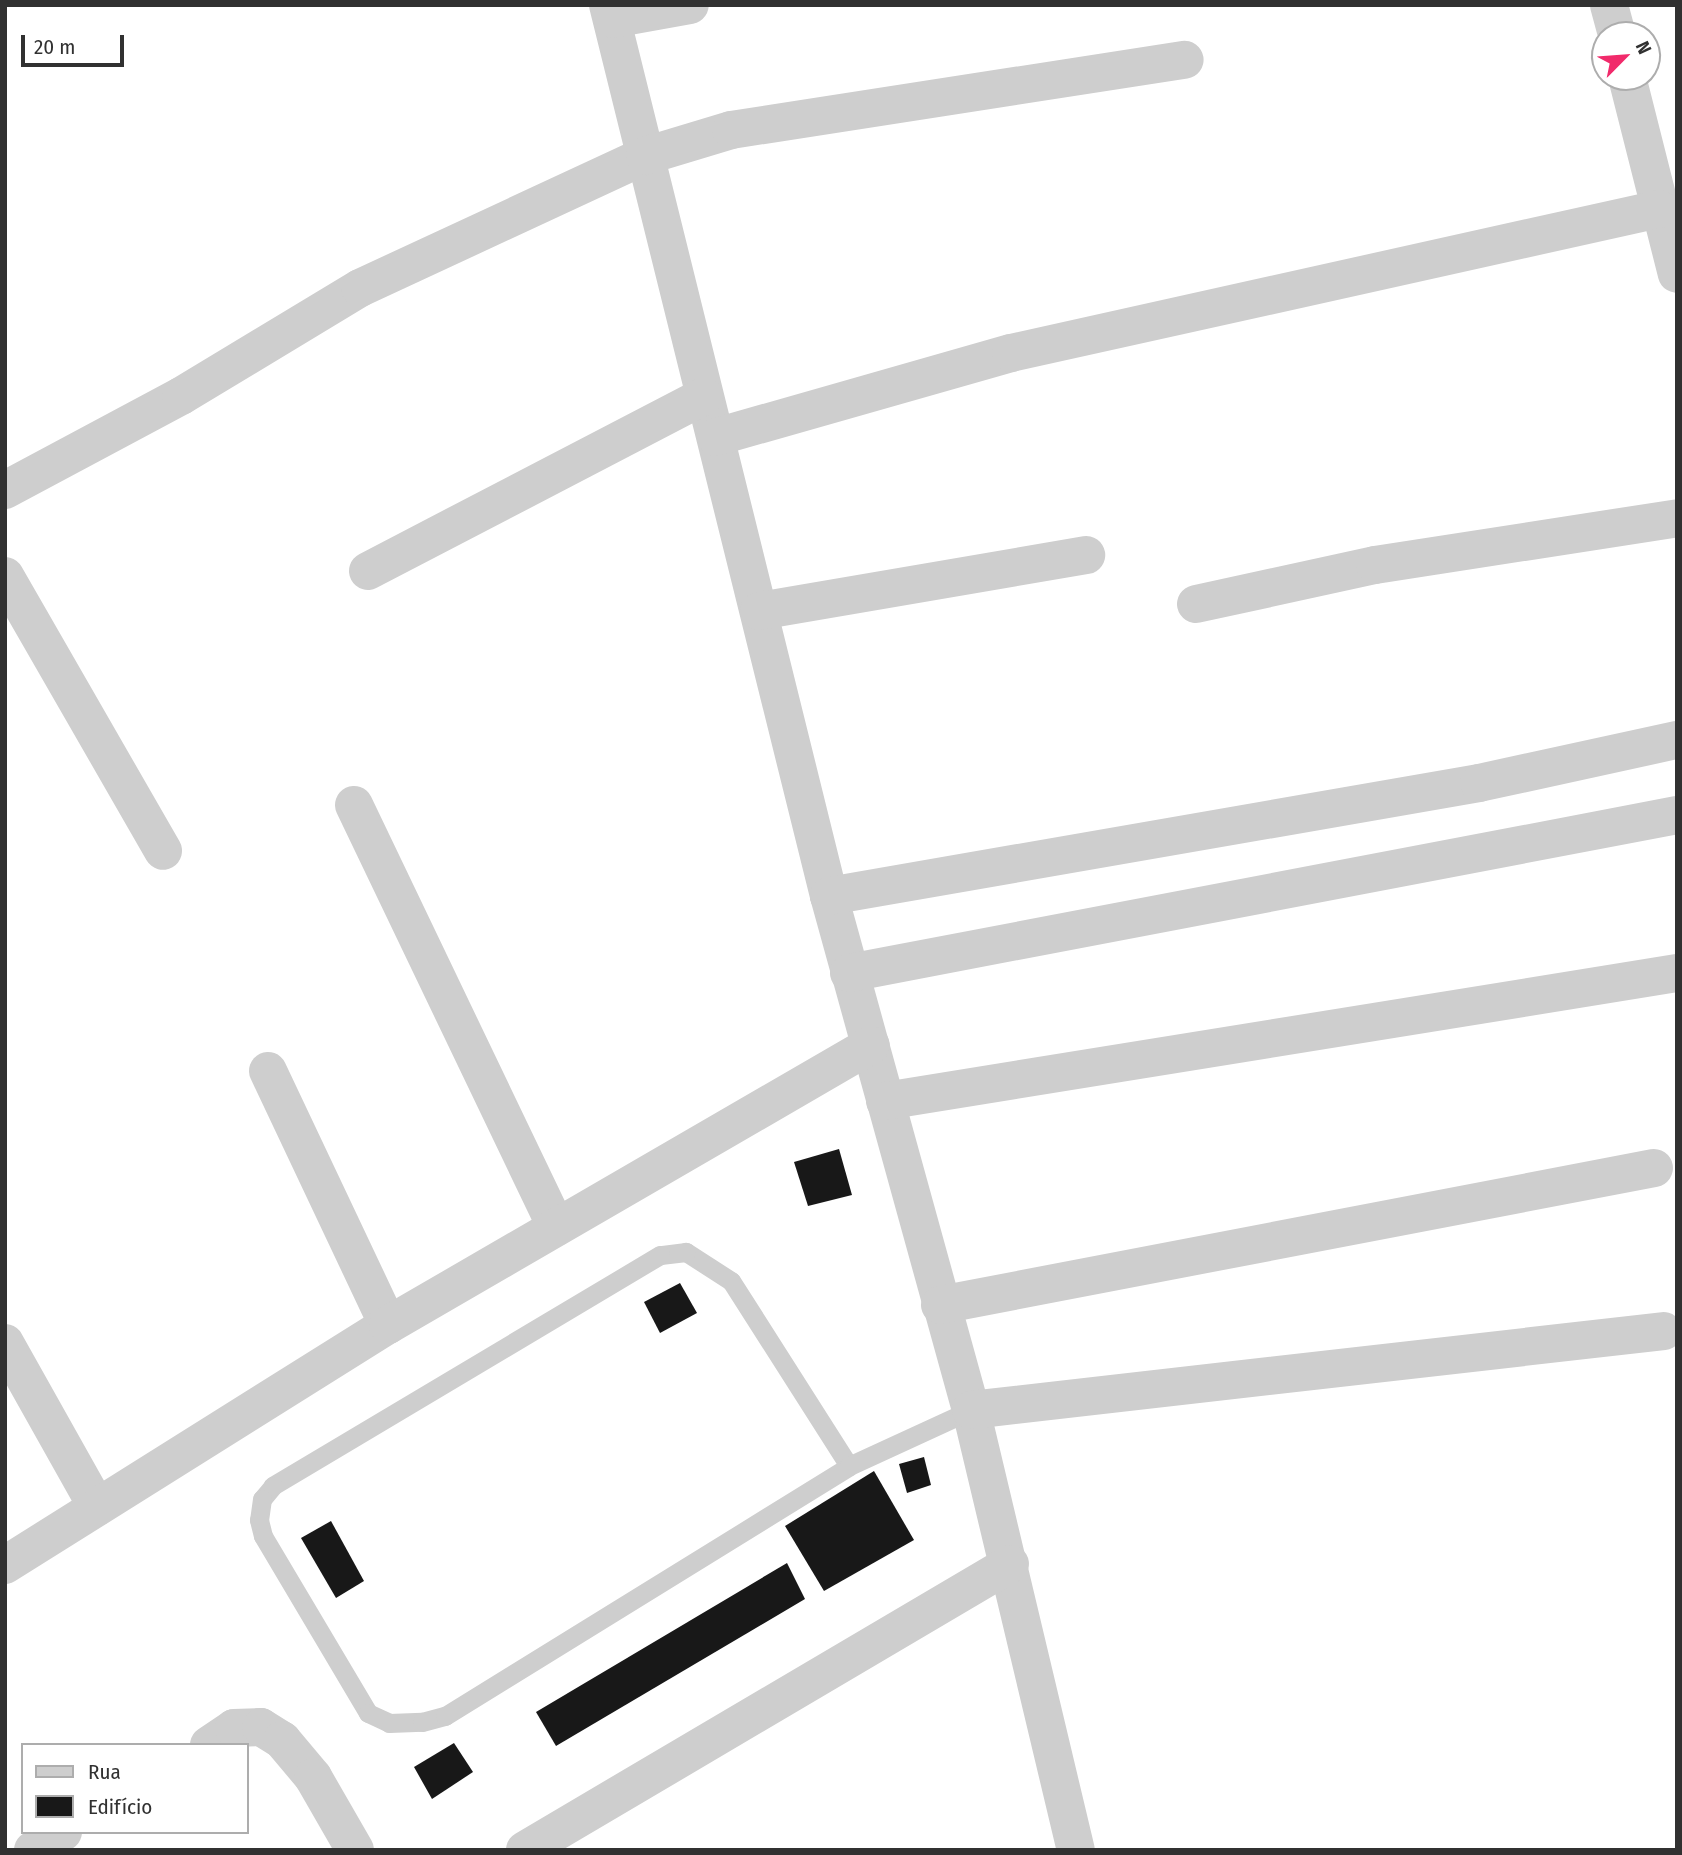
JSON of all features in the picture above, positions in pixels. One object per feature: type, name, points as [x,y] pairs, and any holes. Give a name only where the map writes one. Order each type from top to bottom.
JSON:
[{"type":"street","points":[[690,5],[610,12],[829,896],[971,1410],[1010,1564],[1076,1850]]},
{"type":"street","points":[[5,490],[181,396],[360,288],[645,156],[731,130],[1185,60]]},
{"type":"street","points":[[1630,91],[1677,274]]},
{"type":"street","points":[[716,437],[1011,353],[1660,209]]},
{"type":"street","points":[[368,571],[704,396]]},
{"type":"street","points":[[1196,604],[1375,565],[1677,518]]},
{"type":"street","points":[[759,611],[1086,555]]},
{"type":"street","points":[[5,576],[163,852]]},
{"type":"street","points":[[829,896],[1479,783],[1677,740]]},
{"type":"street","points":[[354,805],[556,1227]]},
{"type":"street","points":[[849,973],[1677,815]]},
{"type":"street","points":[[885,1101],[1677,973]]},
{"type":"street","points":[[5,1565],[388,1325],[871,1045]]},
{"type":"street","points":[[268,1071],[388,1325]]},
{"type":"street","points":[[940,1305],[1654,1168]]},
{"type":"street","points":[[971,1410],[1664,1331]]},
{"type":"street","points":[[5,1343],[97,1507]]},
{"type":"street","points":[[525,1850],[1010,1564]]},
{"type":"street","points":[[212,1743],[234,1728],[261,1727],[282,1740],[313,1777],[355,1850]]},
{"type":"street","points":[[33,1850],[60,1834]]},
{"type":"lane","points":[[849,1466],[731,1281],[686,1252],[660,1255],[273,1486],[262,1499],[259,1520],[263,1536],[368,1713],[389,1723],[422,1722],[445,1716],[849,1466],[971,1410]]},
{"type":"building","points":[[839,1149],[852,1195],[808,1206],[794,1162]]},
{"type":"building","points":[[680,1283],[697,1313],[660,1333],[644,1302]]},
{"type":"building","points":[[924,1457],[931,1485],[907,1493],[899,1464]]},
{"type":"building","points":[[874,1471],[914,1540],[824,1591],[785,1526]]},
{"type":"building","points":[[331,1521],[364,1581],[336,1598],[301,1538]]},
{"type":"building","points":[[787,1563],[805,1599],[556,1746],[536,1712]]},
{"type":"building","points":[[454,1743],[473,1772],[432,1799],[414,1767]]}]
